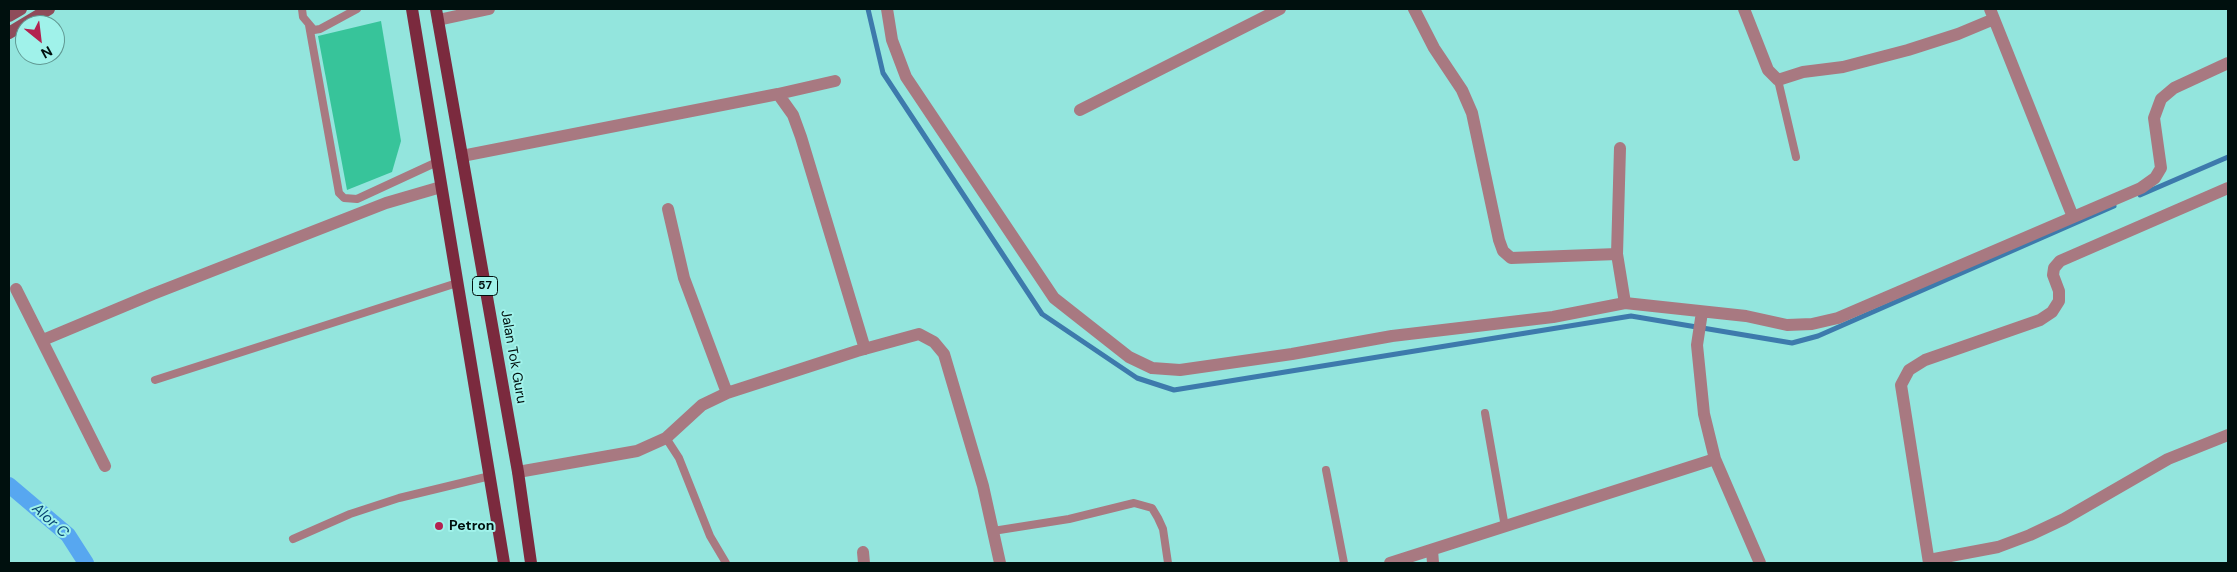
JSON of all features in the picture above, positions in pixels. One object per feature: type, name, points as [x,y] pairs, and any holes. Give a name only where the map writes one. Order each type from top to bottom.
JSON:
[{"type":"main road","points":[[9,16],[21,9]]},
{"type":"main road","points":[[9,33],[49,9]]},
{"type":"main road","name":"57","points":[[412,9],[504,563]]},
{"type":"main road","name":"Jalan Tok Guru","points":[[437,14],[518,472],[531,563]]},
{"type":"street","points":[[437,14],[489,9]]},
{"type":"street","points":[[887,9],[892,40],[906,77],[1054,298],[1129,357],[1152,368],[1190,369],[1392,336],[1553,317],[1625,303],[1701,316],[1746,316],[1787,325],[1812,324],[1838,318],[2140,188],[2155,178],[2161,168],[2154,118],[2161,99],[2174,88],[2228,63]]},
{"type":"street","points":[[1080,110],[1280,9]]},
{"type":"street","points":[[1414,9],[1434,48],[1462,90],[1472,113],[1499,240],[1504,250],[1511,258],[1617,254]]},
{"type":"street","points":[[1744,9],[1768,70],[1778,80],[1803,72],[1843,67],[1908,50],[1958,34],[1992,14],[2073,217]]},
{"type":"street","points":[[462,156],[778,94],[835,81]]},
{"type":"street","points":[[778,94],[793,114],[802,137],[865,349]]},
{"type":"street","points":[[1620,148],[1617,254],[1625,303]]},
{"type":"street","points":[[43,340],[153,294],[386,203],[441,186]]},
{"type":"street","points":[[2228,188],[2060,261],[2054,268],[2053,276],[2059,291],[2058,301],[2052,312],[2040,320],[1925,360],[1909,370],[1901,385],[1929,562],[1998,547],[2030,535],[2064,519],[2168,459],[2228,435]]},
{"type":"street","points":[[668,209],[684,278],[727,394]]},
{"type":"street","points":[[16,289],[105,466]]},
{"type":"street","points":[[1701,316],[1698,336],[1703,407],[1715,459],[1760,563]]},
{"type":"street","points":[[518,472],[637,451],[666,438],[702,405],[727,394],[865,349],[919,334],[934,342],[944,354],[983,486],[1000,563]]},
{"type":"street","points":[[1390,563],[1715,459]]},
{"type":"street","points":[[1432,550],[1433,563]]},
{"type":"lane","points":[[302,9],[303,17],[314,30],[320,29],[357,9]]},
{"type":"lane","points":[[309,25],[339,193],[344,198],[357,199],[437,162]]},
{"type":"lane","points":[[1778,80],[1796,157]]},
{"type":"lane","points":[[155,380],[458,283]]},
{"type":"lane","points":[[1485,413],[1505,527]]},
{"type":"lane","points":[[666,438],[678,458],[710,536],[726,563]]},
{"type":"lane","points":[[1326,470],[1344,563]]},
{"type":"lane","points":[[293,539],[350,514],[399,498],[490,476]]},
{"type":"lane","points":[[993,531],[1069,519],[1134,503],[1152,508],[1158,518],[1163,529],[1168,563]]},
{"type":"building","points":[[381,21],[401,141],[392,172],[347,190],[318,36]]},
{"type":"waterway","points":[[868,9],[883,73],[1042,314],[1137,378],[1174,390],[1631,316],[1792,343],[1818,336],[2114,206]]},
{"type":"waterway","points":[[2140,195],[2228,157]]},
{"type":"waterway","name":"Alor C","points":[[9,485],[68,535],[86,563]]},
{"type":"place","name":"Petron","points":[[439,526]]}]
